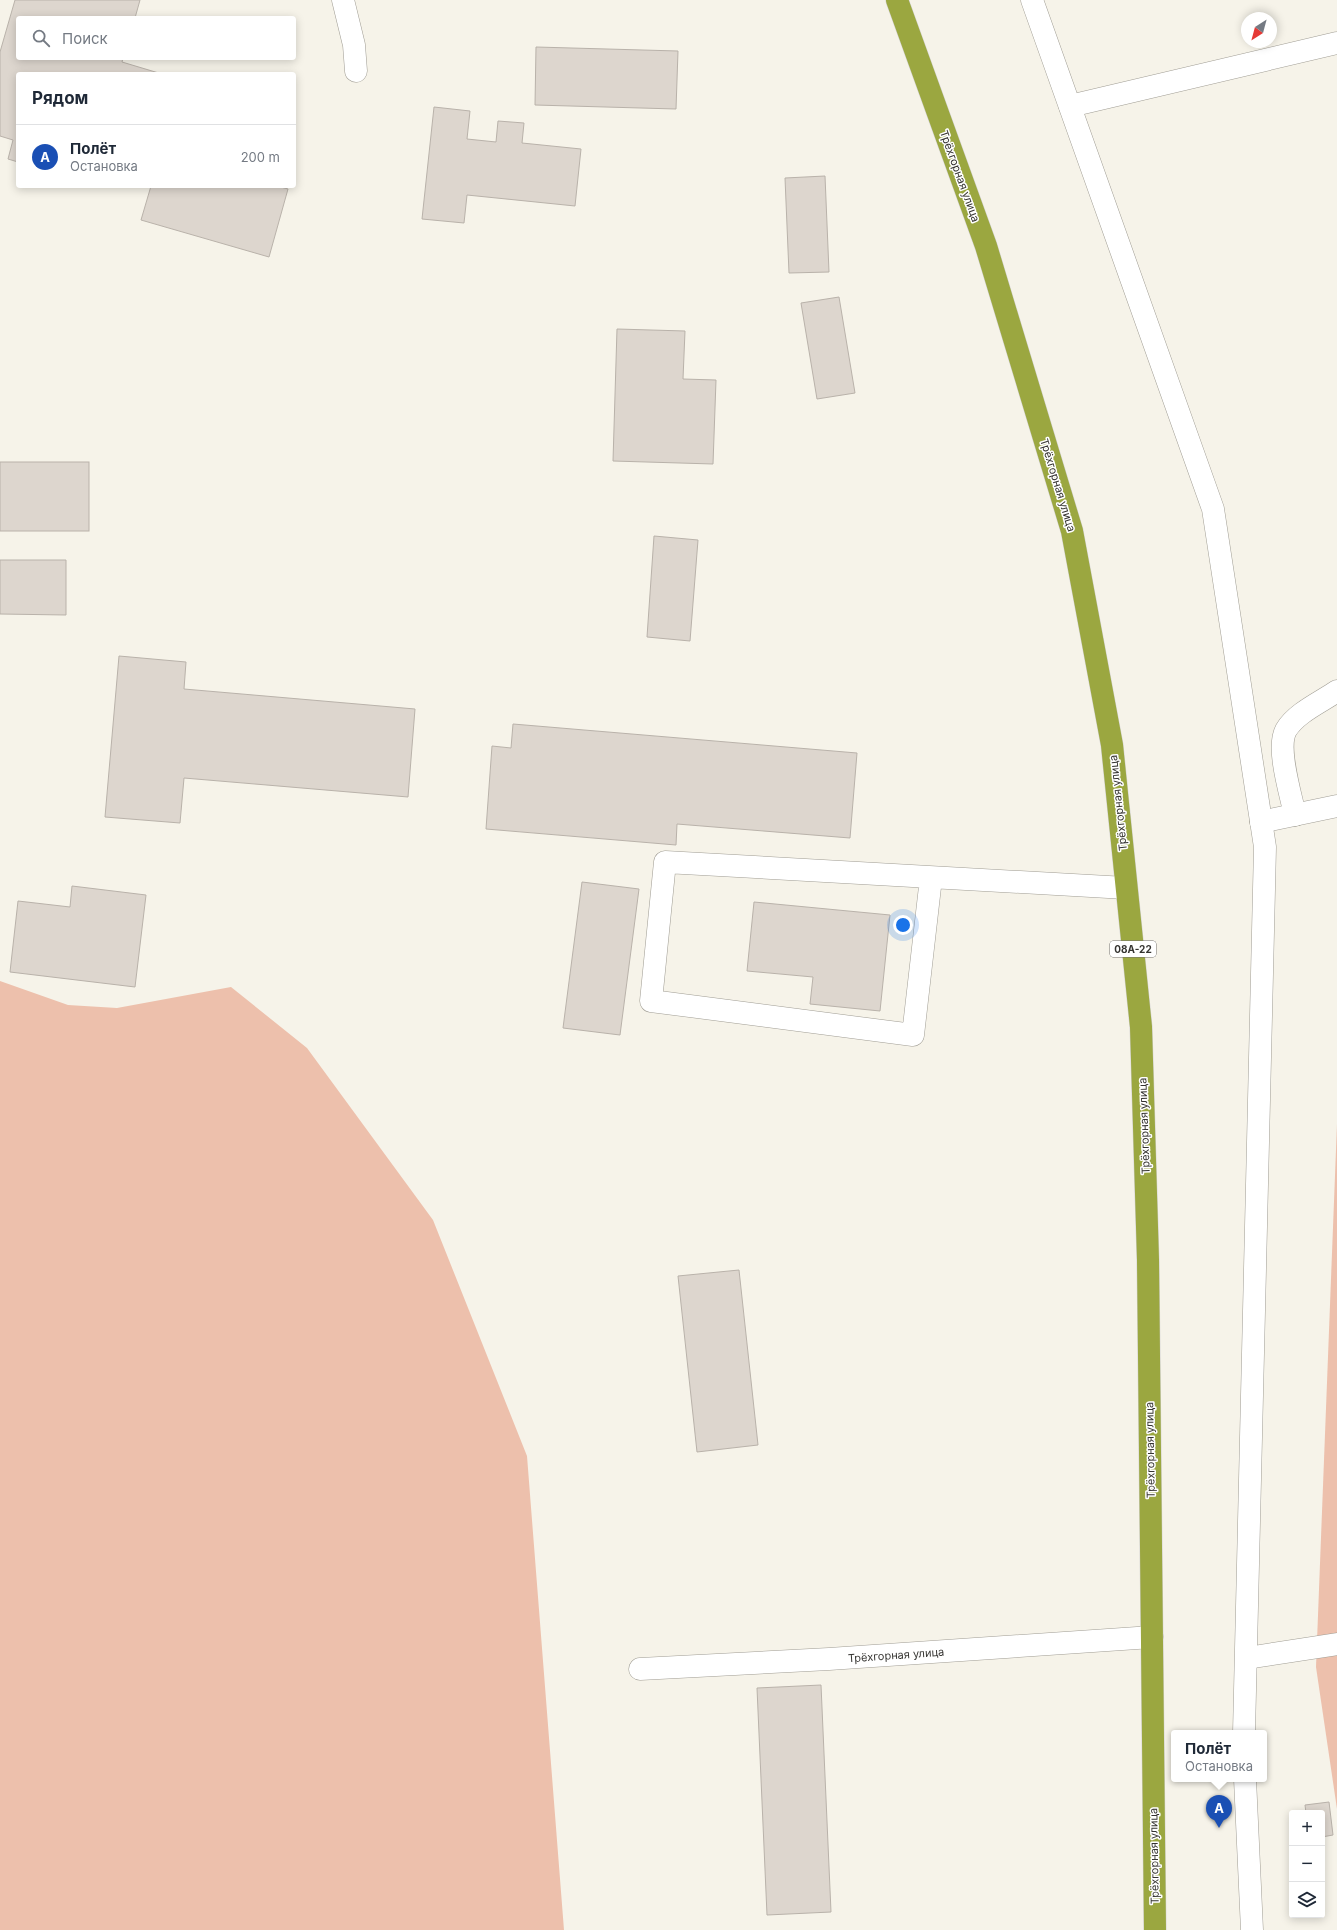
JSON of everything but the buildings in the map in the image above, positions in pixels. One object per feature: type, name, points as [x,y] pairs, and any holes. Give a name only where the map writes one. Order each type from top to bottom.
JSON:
[{"type":"highway","name":"Трёхгорная улица","points":[[897,0],[986,246],[1072,531],[1112,745],[1141,1027],[1148,1260],[1155,1930]]},
{"type":"street","points":[[343,0],[354,45],[356,71]]},
{"type":"street","points":[[1032,0],[1213,509],[1265,847],[1244,1730]]},
{"type":"street","points":[[1070,106],[1337,43]]},
{"type":"street","points":[[1295,815],[1282,748],[1285,731],[1292,722],[1337,691]]},
{"type":"street","points":[[1261,822],[1337,806]]},
{"type":"street","points":[[931,878],[913,1034],[651,1001],[665,862],[1126,888]]},
{"type":"street","name":"Трёхгорная улица","points":[[640,1669],[829,1659],[1152,1637]]},
{"type":"street","points":[[1247,1658],[1337,1644]]},
{"type":"street","points":[[1245,1782],[1252,1930]]},
{"type":"shaded area","points":[[0,981],[68,1005],[117,1008],[231,987],[307,1048],[433,1220],[527,1456],[564,1930],[0,1930]]},
{"type":"shaded area","points":[[1337,1124],[1337,1809],[1316,1667]]},
{"type":"place","name":"Полёт","points":[[1219,1828]]}]
